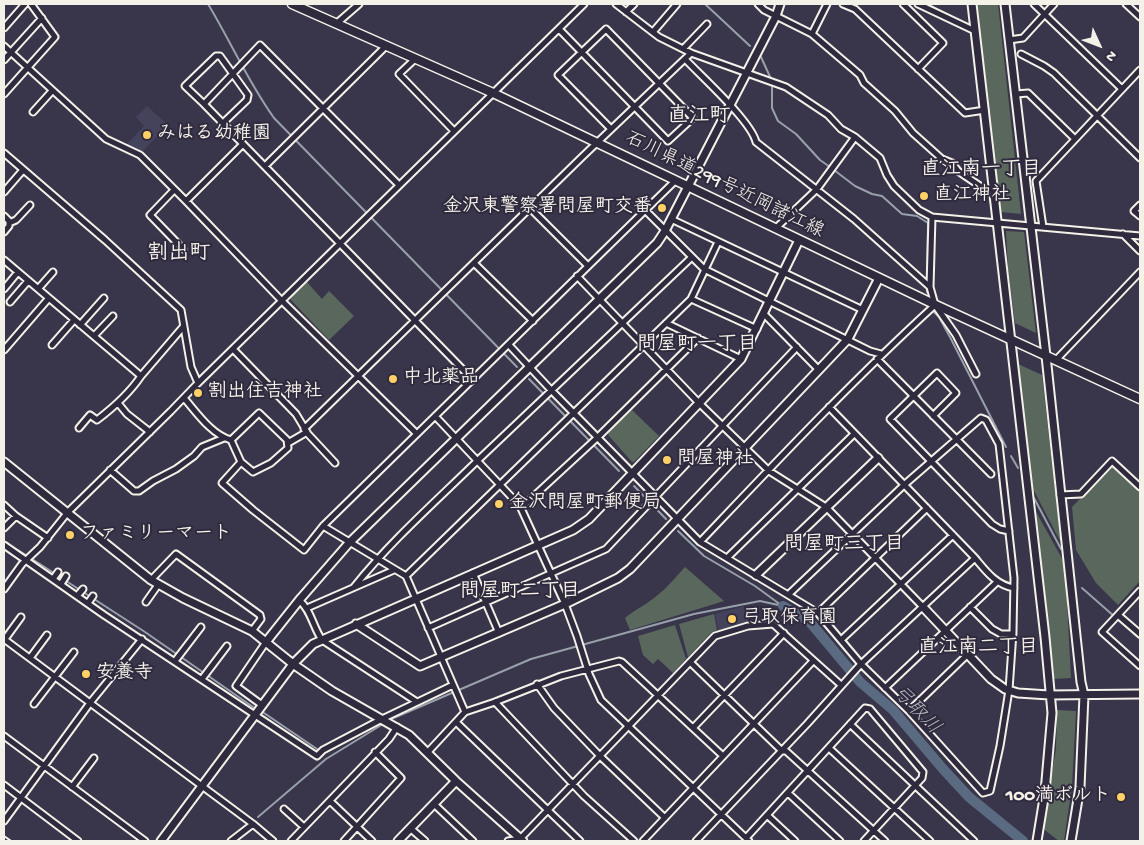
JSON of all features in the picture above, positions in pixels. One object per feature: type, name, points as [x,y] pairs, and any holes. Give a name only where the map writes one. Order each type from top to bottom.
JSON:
[{"type":"main road","name":"石川県道299号近岡諸江線","points":[[292,4],[492,94],[879,278],[1140,399]]},
{"type":"street","points":[[4,28],[25,4]]},
{"type":"street","points":[[4,94],[55,37],[31,4]]},
{"type":"street","points":[[336,24],[359,4]]},
{"type":"street","points":[[4,589],[68,512],[584,4]]},
{"type":"street","points":[[616,4],[653,32],[683,49],[786,87],[828,115],[841,129],[855,137],[880,158],[894,186],[919,210],[932,217],[1140,236]]},
{"type":"street","points":[[626,12],[634,4]]},
{"type":"street","points":[[653,32],[677,4]]},
{"type":"street","points":[[758,4],[776,16],[812,34],[860,75],[864,83],[895,110],[913,133],[942,159],[952,163],[958,171],[980,186]]},
{"type":"street","points":[[262,705],[236,686],[266,642],[299,600],[349,543],[657,243],[665,231],[776,16],[780,4]]},
{"type":"street","points":[[812,34],[827,4]]},
{"type":"street","points":[[843,4],[855,9],[965,113],[985,110]]},
{"type":"street","points":[[903,4],[943,42],[918,69]]},
{"type":"street","points":[[918,4],[975,31]]},
{"type":"street","points":[[972,4],[1045,637],[1052,713],[1049,755],[1038,838]]},
{"type":"street","points":[[1005,4],[1032,226],[1060,495],[1084,695],[1080,787],[1071,841]]},
{"type":"street","points":[[1034,4],[1122,89]]},
{"type":"street","points":[[1009,40],[1023,38],[1054,4]]},
{"type":"street","points":[[1126,4],[1140,17]]},
{"type":"street","points":[[4,60],[42,18]]},
{"type":"street","points":[[683,49],[707,24]]},
{"type":"street","points":[[559,29],[582,52],[668,141],[693,118],[606,30],[582,52],[558,75],[611,129]]},
{"type":"street","points":[[204,104],[260,45],[399,185]]},
{"type":"street","points":[[4,46],[106,140],[140,155],[282,301],[417,434]]},
{"type":"street","points":[[265,166],[386,46]]},
{"type":"street","points":[[184,398],[208,425],[224,438],[231,440],[241,462],[252,472],[271,463],[288,448],[288,444],[306,431],[530,208],[691,53]]},
{"type":"street","points":[[1021,54],[1044,66],[1054,74],[1098,114],[1140,158]]},
{"type":"street","points":[[223,123],[247,100],[248,95],[220,56],[216,56],[185,86],[472,379]]},
{"type":"street","points":[[415,59],[398,74],[454,131]]},
{"type":"street","points":[[685,59],[754,133],[756,142],[879,240],[929,286]]},
{"type":"street","points":[[1043,227],[1036,181],[1140,70]]},
{"type":"street","points":[[33,112],[52,91]]},
{"type":"street","points":[[1016,94],[1028,93],[1075,139]]},
{"type":"street","points":[[776,228],[816,189],[855,137]]},
{"type":"street","points":[[186,201],[243,144]]},
{"type":"street","points":[[4,153],[105,240],[181,310],[191,367],[198,383]]},
{"type":"street","points":[[4,192],[23,170]]},
{"type":"street","points":[[241,462],[222,483],[304,550],[323,526],[675,180]]},
{"type":"street","points":[[174,190],[150,215],[182,249]]},
{"type":"street","points":[[1140,204],[1134,211],[1140,216]]},
{"type":"street","points":[[9,223],[16,220],[30,205]]},
{"type":"street","points":[[530,208],[588,266]]},
{"type":"street","points":[[645,210],[704,269],[881,354]]},
{"type":"street","points":[[4,216],[9,220],[9,226],[4,232]]},
{"type":"street","points":[[932,217],[929,286],[935,304],[956,335],[976,374]]},
{"type":"street","points":[[671,219],[863,310]]},
{"type":"street","points":[[1123,234],[1140,251]]},
{"type":"street","points":[[161,841],[293,664],[313,644],[573,530],[589,519],[698,402],[741,359],[799,240]]},
{"type":"street","points":[[406,576],[691,299],[718,242]]},
{"type":"street","points":[[354,587],[377,559],[549,391],[692,257]]},
{"type":"street","points":[[4,260],[141,376]]},
{"type":"street","points":[[474,263],[532,321]]},
{"type":"street","points":[[4,289],[18,272]]},
{"type":"street","points":[[38,289],[53,272]]},
{"type":"street","points":[[1056,360],[1140,272]]},
{"type":"street","points":[[577,276],[698,402],[769,471],[826,508],[991,680],[1018,693],[1049,695],[1140,694]]},
{"type":"street","points":[[356,624],[420,666],[499,633],[618,578],[630,569],[848,339],[879,278]]},
{"type":"street","points":[[10,302],[28,281]]},
{"type":"street","points":[[4,350],[49,298]]},
{"type":"street","points":[[80,325],[104,298]]},
{"type":"street","points":[[691,299],[757,329]]},
{"type":"street","points":[[700,542],[881,354],[935,304]]},
{"type":"street","points":[[764,314],[819,370]]},
{"type":"street","points":[[94,336],[113,316]]},
{"type":"street","points":[[52,345],[74,320]]},
{"type":"street","points":[[666,323],[741,359]]},
{"type":"street","points":[[79,428],[90,415],[97,420],[131,391],[141,376],[183,327]]},
{"type":"street","points":[[521,508],[596,439],[698,338]]},
{"type":"street","points":[[509,344],[549,391],[574,412],[596,439],[656,496],[700,542],[756,575],[788,595],[818,613],[859,665],[909,711],[983,793],[990,791],[1000,746],[1009,690],[1014,588],[999,444],[986,420],[981,418],[904,485],[788,595]]},
{"type":"street","points":[[428,628],[606,549],[797,347]]},
{"type":"street","points":[[233,349],[296,414],[306,431],[335,463]]},
{"type":"street","points":[[877,359],[990,474]]},
{"type":"street","points":[[933,416],[956,393],[937,373],[890,419],[992,524],[1000,529],[1009,531]]},
{"type":"street","points":[[118,403],[127,414],[150,432]]},
{"type":"street","points":[[829,407],[997,582],[1014,588]]},
{"type":"street","points":[[231,440],[259,413],[287,440],[288,444]]},
{"type":"street","points":[[435,416],[521,508],[564,604],[577,636],[587,669],[601,700],[748,840],[767,815],[850,724],[865,708],[870,709],[923,772],[922,778],[916,786],[864,841]]},
{"type":"street","points":[[726,558],[854,434]]},
{"type":"street","points":[[110,470],[134,491],[139,491],[176,469],[194,456],[202,447],[224,438]]},
{"type":"street","points":[[756,575],[878,458]]},
{"type":"street","points":[[1060,495],[1082,494],[1112,461],[1140,487]]},
{"type":"street","points":[[4,462],[158,585],[252,631],[293,664],[332,691],[409,735],[521,840]]},
{"type":"street","points":[[4,505],[16,516],[48,538]]},
{"type":"street","points":[[818,613],[927,508]]},
{"type":"street","points":[[4,528],[16,516]]},
{"type":"street","points":[[323,526],[406,576],[465,712]]},
{"type":"street","points":[[841,640],[953,535]]},
{"type":"street","points":[[4,545],[28,558],[54,578],[80,593],[142,639],[178,658],[317,756],[323,750],[388,722],[416,702],[453,686]]},
{"type":"street","points":[[151,580],[176,554],[260,615],[261,619],[252,631]]},
{"type":"street","points":[[696,841],[782,751],[859,665],[975,558]]},
{"type":"street","points":[[307,608],[394,570]]},
{"type":"street","points":[[54,578],[58,572]]},
{"type":"street","points":[[474,573],[499,633]]},
{"type":"street","points":[[62,583],[66,576]]},
{"type":"street","points":[[885,688],[997,582]]},
{"type":"street","points":[[146,602],[158,585]]},
{"type":"street","points":[[1140,592],[1102,632],[1140,666]]},
{"type":"street","points":[[299,600],[307,608],[322,640],[416,702]]},
{"type":"street","points":[[970,608],[992,629],[1001,634],[1013,634]]},
{"type":"street","points":[[1118,615],[1140,634]]},
{"type":"street","points":[[21,617],[4,639],[253,824],[273,841]]},
{"type":"street","points":[[508,841],[521,840],[715,636],[748,626],[773,624],[813,661],[842,683]]},
{"type":"street","points":[[178,658],[201,627]]},
{"type":"street","points":[[693,728],[784,633]]},
{"type":"street","points":[[30,658],[47,635]]},
{"type":"street","points":[[4,820],[90,703],[142,639]]},
{"type":"street","points":[[204,676],[227,646]]},
{"type":"street","points":[[34,704],[74,652]]},
{"type":"street","points":[[909,711],[968,654]]},
{"type":"street","points":[[427,753],[465,712],[496,702],[537,684],[619,660],[723,756]]},
{"type":"street","points":[[643,841],[813,661]]},
{"type":"street","points":[[690,662],[782,751],[786,751],[885,841]]},
{"type":"street","points":[[537,684],[554,708],[600,756],[665,818]]},
{"type":"street","points":[[496,702],[573,784],[634,841]]},
{"type":"street","points":[[291,841],[389,739],[388,722]]},
{"type":"street","points":[[456,722],[580,841]]},
{"type":"street","points":[[850,724],[974,841]]},
{"type":"street","points":[[4,736],[144,841]]},
{"type":"street","points":[[829,748],[930,841]]},
{"type":"street","points":[[344,841],[401,778],[375,752]]},
{"type":"street","points":[[72,787],[94,758]]},
{"type":"street","points":[[398,841],[456,781]]},
{"type":"street","points":[[4,785],[78,841]]},
{"type":"street","points":[[788,793],[840,841]]},
{"type":"street","points":[[330,801],[372,841]]},
{"type":"street","points":[[434,804],[473,841]]},
{"type":"street","points":[[284,809],[304,827]]},
{"type":"street","points":[[767,815],[795,841]]},
{"type":"street","points":[[231,841],[253,824]]},
{"type":"street","points":[[410,828],[425,841]]},
{"type":"shaded area","name":"みはる幼稚園","points":[[147,106],[168,125],[142,152],[126,145],[144,126],[136,117]]},
{"type":"shaded area","name":"弓取保育園","points":[[745,607],[748,624],[719,632],[715,614]]},
{"type":"green space","points":[[976,4],[998,4],[1021,214],[1001,212]]},
{"type":"green space","points":[[1006,231],[1024,232],[1036,333],[1015,323],[1008,268]]},
{"type":"green space","points":[[306,281],[322,299],[329,291],[354,316],[329,340],[291,300],[291,296]]},
{"type":"green space","points":[[1018,364],[1042,375],[1061,543],[1031,485]]},
{"type":"green space","points":[[632,410],[659,436],[634,462],[609,436],[608,432]]},
{"type":"green space","points":[[1116,462],[1119,462],[1140,482],[1140,581],[1118,605],[1096,583],[1076,550],[1072,507]]},
{"type":"green space","points":[[1034,508],[1065,564],[1071,678],[1052,679]]},
{"type":"green space","points":[[685,567],[724,601],[630,630],[625,618],[658,595]]},
{"type":"green space","points":[[714,614],[717,630],[712,632],[688,657],[679,624]]},
{"type":"green space","points":[[675,625],[686,659],[673,673],[658,659],[653,664],[643,655],[638,636]]},
{"type":"green space","points":[[1057,710],[1076,711],[1072,786],[1064,841],[1059,841],[1042,828],[1056,749]]},
{"type":"waterway","points":[[208,4],[256,90],[274,118],[517,367]]},
{"type":"waterway","points":[[705,4],[750,46]]},
{"type":"waterway","points":[[927,4],[962,22]]},
{"type":"waterway","points":[[1027,54],[1050,66],[1055,71]]},
{"type":"waterway","points":[[761,57],[771,79]]},
{"type":"waterway","points":[[1060,76],[1094,109]]},
{"type":"waterway","points":[[772,84],[772,108],[778,121],[796,134],[820,160],[830,167]]},
{"type":"waterway","points":[[834,170],[855,186],[872,194],[882,196],[902,214],[917,216],[928,223],[927,292]]},
{"type":"waterway","points":[[933,311],[939,317],[951,339],[1006,447]]},
{"type":"waterway","points":[[529,379],[619,471]]},
{"type":"waterway","points":[[1011,456],[1018,468]]},
{"type":"waterway","points":[[634,486],[666,519]]},
{"type":"waterway","points":[[1034,498],[1061,549]]},
{"type":"waterway","points":[[678,531],[704,556],[755,586],[781,605]]},
{"type":"waterway","points":[[4,542],[145,632],[253,707]]},
{"type":"waterway","points":[[1082,588],[1140,639]]},
{"type":"waterway","points":[[389,720],[531,659],[694,614],[760,601],[783,606]]},
{"type":"waterway","name":"弓取川","points":[[783,606],[809,621],[860,682],[893,710],[969,797],[1023,841]]},
{"type":"waterway","points":[[264,713],[317,749]]},
{"type":"waterway","points":[[258,817],[326,759],[383,724]]},
{"type":"railway","points":[[4,836],[11,841]]},
{"type":"place","name":"みはる幼稚園","points":[[147,135]]},
{"type":"place","name":"直江神社","points":[[924,196]]},
{"type":"place","name":"金沢東警察署問屋町交番","points":[[662,208]]},
{"type":"place","name":"中北薬品","points":[[393,379]]},
{"type":"place","name":"割出住吉神社","points":[[198,393]]},
{"type":"place","name":"問屋神社","points":[[667,460]]},
{"type":"place","name":"金沢問屋町郵便局","points":[[499,504]]},
{"type":"place","name":"ファミリーマート","points":[[70,535]]},
{"type":"place","name":"弓取保育園","points":[[732,619]]},
{"type":"place","name":"安養寺","points":[[86,674]]},
{"type":"place","name":"100満ボルト","points":[[1121,797]]},
{"type":"district","name":"直江町","points":[[699,118]]},
{"type":"district","name":"直江南一丁目","points":[[981,171]]},
{"type":"district","name":"割出町","points":[[179,255]]},
{"type":"district","name":"問屋町一丁目","points":[[697,346]]},
{"type":"district","name":"問屋町三丁目","points":[[844,546]]},
{"type":"district","name":"問屋町二丁目","points":[[520,593]]},
{"type":"district","name":"直江南二丁目","points":[[978,649]]}]
